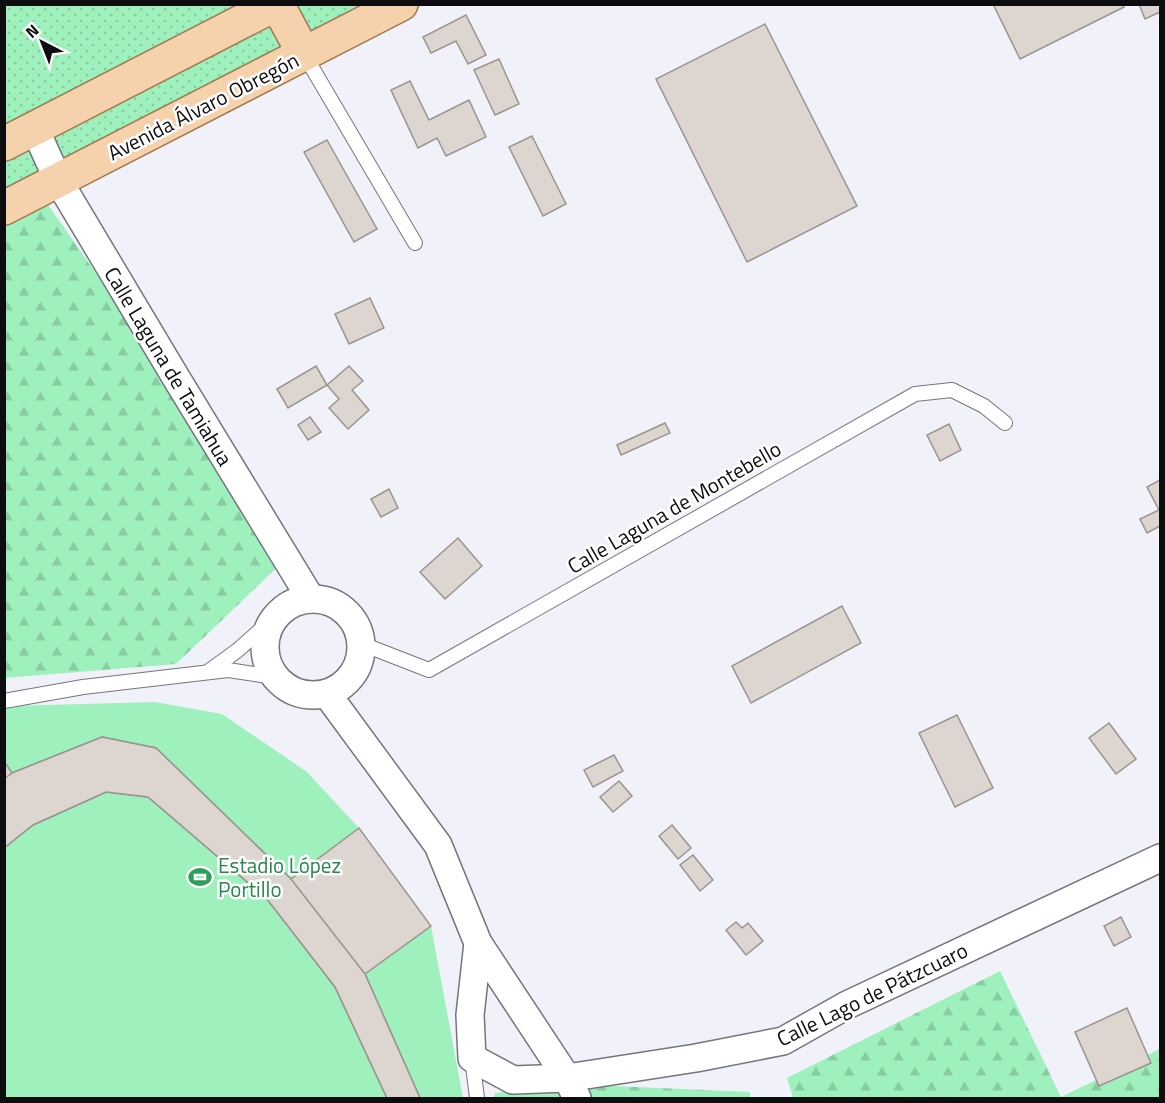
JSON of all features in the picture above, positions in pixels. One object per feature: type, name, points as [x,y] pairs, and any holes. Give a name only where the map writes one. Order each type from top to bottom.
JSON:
[{"type":"main road","points":[[4,144],[277,4],[304,54]]},
{"type":"main road","name":"Avenida Álvaro Obregón","points":[[4,208],[401,4]]},
{"type":"street","name":"Calle Laguna de Tamiahua","points":[[35,129],[58,180],[311,599]]},
{"type":"street","points":[[311,599],[326,600],[340,606],[351,616],[359,629],[362,644],[360,660],[354,675],[342,687],[327,694],[312,696],[285,687],[274,676],[267,662],[265,646],[268,630],[276,616],[286,607],[298,601],[311,599]]},
{"type":"street","points":[[327,694],[438,845],[478,943],[572,1088]]},
{"type":"street","name":"Calle Lago de Pátzcuaro","points":[[472,1058],[513,1080],[572,1088],[696,1058],[783,1041],[847,1005],[1161,858]]},
{"type":"street","points":[[472,1058],[470,1015],[478,943]]},
{"type":"lane","points":[[304,54],[415,243]]},
{"type":"lane","name":"Calle Laguna de Montebello","points":[[362,644],[429,670],[915,394],[952,390],[984,406],[1005,423]]},
{"type":"lane","points":[[205,674],[238,650],[276,616]]},
{"type":"lane","points":[[4,701],[83,687],[228,670],[274,676]]},
{"type":"lane","points":[[472,1058],[477,1098]]},
{"type":"green space","points":[[4,5],[424,5],[5,220]]},
{"type":"green space","points":[[44,199],[292,553],[176,664],[5,678],[5,220]]},
{"type":"green space","name":"Estadio López Portillo","points":[[155,702],[222,714],[307,772],[359,828],[431,926],[463,1098],[5,1098],[4,708]]},
{"type":"green space","points":[[1000,971],[1061,1097],[1160,1049],[1160,1098],[793,1098],[787,1078]]},
{"type":"green space","points":[[590,1085],[750,1092],[750,1098],[494,1098],[495,1093]]},
{"type":"building","points":[[993,4],[1123,4],[1124,7],[1020,59]]},
{"type":"building","points":[[1139,4],[1160,4],[1160,12],[1145,19]]},
{"type":"building","points":[[466,15],[486,55],[468,64],[456,41],[431,53],[423,37]]},
{"type":"building","points":[[765,24],[857,206],[747,262],[656,79]]},
{"type":"building","points":[[499,59],[519,104],[495,115],[474,70]]},
{"type":"building","points":[[410,81],[429,120],[469,100],[486,137],[446,156],[437,138],[418,148],[391,90]]},
{"type":"building","points":[[532,136],[566,204],[543,216],[509,147]]},
{"type":"building","points":[[327,140],[377,229],[354,242],[304,152]]},
{"type":"building","points":[[370,298],[384,328],[349,344],[335,314]]},
{"type":"building","points":[[316,366],[327,385],[288,408],[277,389]]},
{"type":"building","points":[[349,366],[363,381],[352,390],[369,410],[348,429],[329,408],[339,399],[327,385]]},
{"type":"building","points":[[310,417],[321,432],[308,440],[298,425]]},
{"type":"building","points":[[665,423],[670,433],[621,455],[617,445]]},
{"type":"building","points":[[949,424],[961,450],[940,461],[927,435]]},
{"type":"building","points":[[1160,480],[1160,526],[1147,533],[1140,519],[1159,510],[1147,487]]},
{"type":"building","points":[[389,489],[398,508],[381,517],[371,499]]},
{"type":"building","points":[[458,538],[482,566],[445,599],[420,572]]},
{"type":"building","points":[[842,606],[861,643],[751,703],[732,666]]},
{"type":"building","points":[[957,715],[993,788],[955,807],[919,733]]},
{"type":"building","points":[[1109,723],[1136,759],[1116,774],[1089,738]]},
{"type":"building","points":[[102,737],[156,748],[291,879],[359,828],[431,926],[365,974],[420,1098],[387,1098],[335,987],[267,899],[148,797],[106,792],[33,825],[4,848],[4,761],[12,773]]},
{"type":"building","points":[[102,737],[156,748],[291,879],[365,974],[420,1098],[387,1098],[335,987],[267,899],[148,797],[106,792],[33,825],[4,848],[4,779],[12,773]]},
{"type":"building","points":[[614,755],[623,771],[593,787],[584,770]]},
{"type":"building","points":[[619,781],[632,796],[613,812],[600,797]]},
{"type":"building","points":[[672,825],[691,848],[678,859],[659,836]]},
{"type":"building","points":[[693,855],[713,880],[700,891],[680,865]]},
{"type":"building","points":[[1121,917],[1131,937],[1114,946],[1104,926]]},
{"type":"building","points":[[736,922],[742,928],[748,923],[763,941],[746,955],[726,930]]},
{"type":"building","points":[[1127,1008],[1151,1063],[1099,1086],[1075,1032]]},
{"type":"place","name":"Estadio López Portillo","points":[[200,877]]}]
